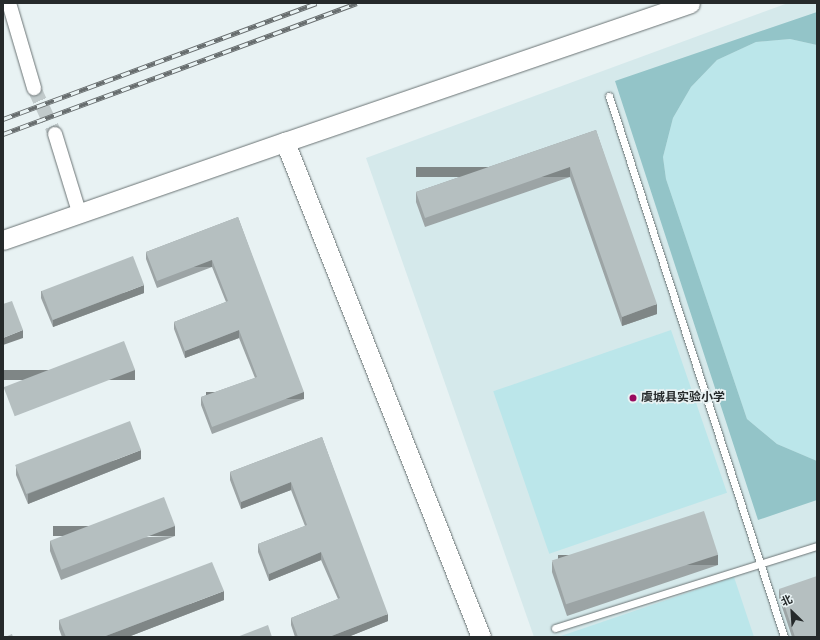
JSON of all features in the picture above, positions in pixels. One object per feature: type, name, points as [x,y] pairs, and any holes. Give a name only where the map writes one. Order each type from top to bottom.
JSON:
[{"type":"street","points":[[9,3],[34,88]]},
{"type":"street","points":[[3,240],[79,212],[690,3]]},
{"type":"street","points":[[56,134],[79,212]]},
{"type":"street","points":[[285,142],[477,636]]},
{"type":"lane","points":[[609,96],[784,637]]},
{"type":"lane","points":[[555,628],[817,546]]},
{"type":"shaded area","name":"虞城县实验小学","points":[[788,3],[817,3],[817,637],[534,637],[366,158]]},
{"type":"shaded area","points":[[817,12],[817,45],[790,39],[756,42],[717,60],[691,87],[673,118],[663,157],[666,179],[747,419],[777,444],[817,461],[817,500],[758,520],[615,81]]},
{"type":"shaded area","points":[[790,39],[817,45],[817,461],[777,444],[747,419],[666,179],[663,157],[673,118],[691,87],[717,60],[756,42]]},
{"type":"shaded area","points":[[671,330],[727,493],[549,554],[493,391]]},
{"type":"shaded area","points":[[734,577],[754,637],[558,637]]},
{"type":"building","points":[[596,130],[657,304],[622,317],[570,167],[425,218],[416,192]]},
{"type":"building","points":[[238,217],[304,392],[212,427],[201,397],[257,377],[239,330],[185,351],[174,322],[228,301],[212,260],[157,281],[146,252]]},
{"type":"building","points":[[133,256],[144,285],[53,320],[42,291]]},
{"type":"building","points":[[12,301],[23,330],[3,338],[3,304]]},
{"type":"building","points":[[124,341],[135,370],[15,416],[4,387]]},
{"type":"building","points":[[130,421],[141,450],[26,494],[15,465]]},
{"type":"building","points":[[322,437],[388,614],[329,637],[298,637],[291,618],[340,598],[321,552],[269,574],[258,544],[307,525],[291,482],[241,502],[230,472]]},
{"type":"building","points":[[164,497],[175,526],[61,570],[50,541]]},
{"type":"building","points":[[704,511],[718,555],[566,604],[552,560]]},
{"type":"building","points":[[212,562],[224,591],[103,637],[66,637],[59,620]]},
{"type":"building","points":[[817,576],[817,637],[795,637],[779,589]]},
{"type":"building","points":[[268,625],[272,637],[237,637]]},
{"type":"building","points":[[12,634],[13,637],[5,637]]},
{"type":"tunnel","points":[[34,88],[55,134]]},
{"type":"railway","points":[[3,119],[316,3]]},
{"type":"railway","points":[[3,134],[357,3]]},
{"type":"place","name":"虞城县实验小学","points":[[633,398]]}]
